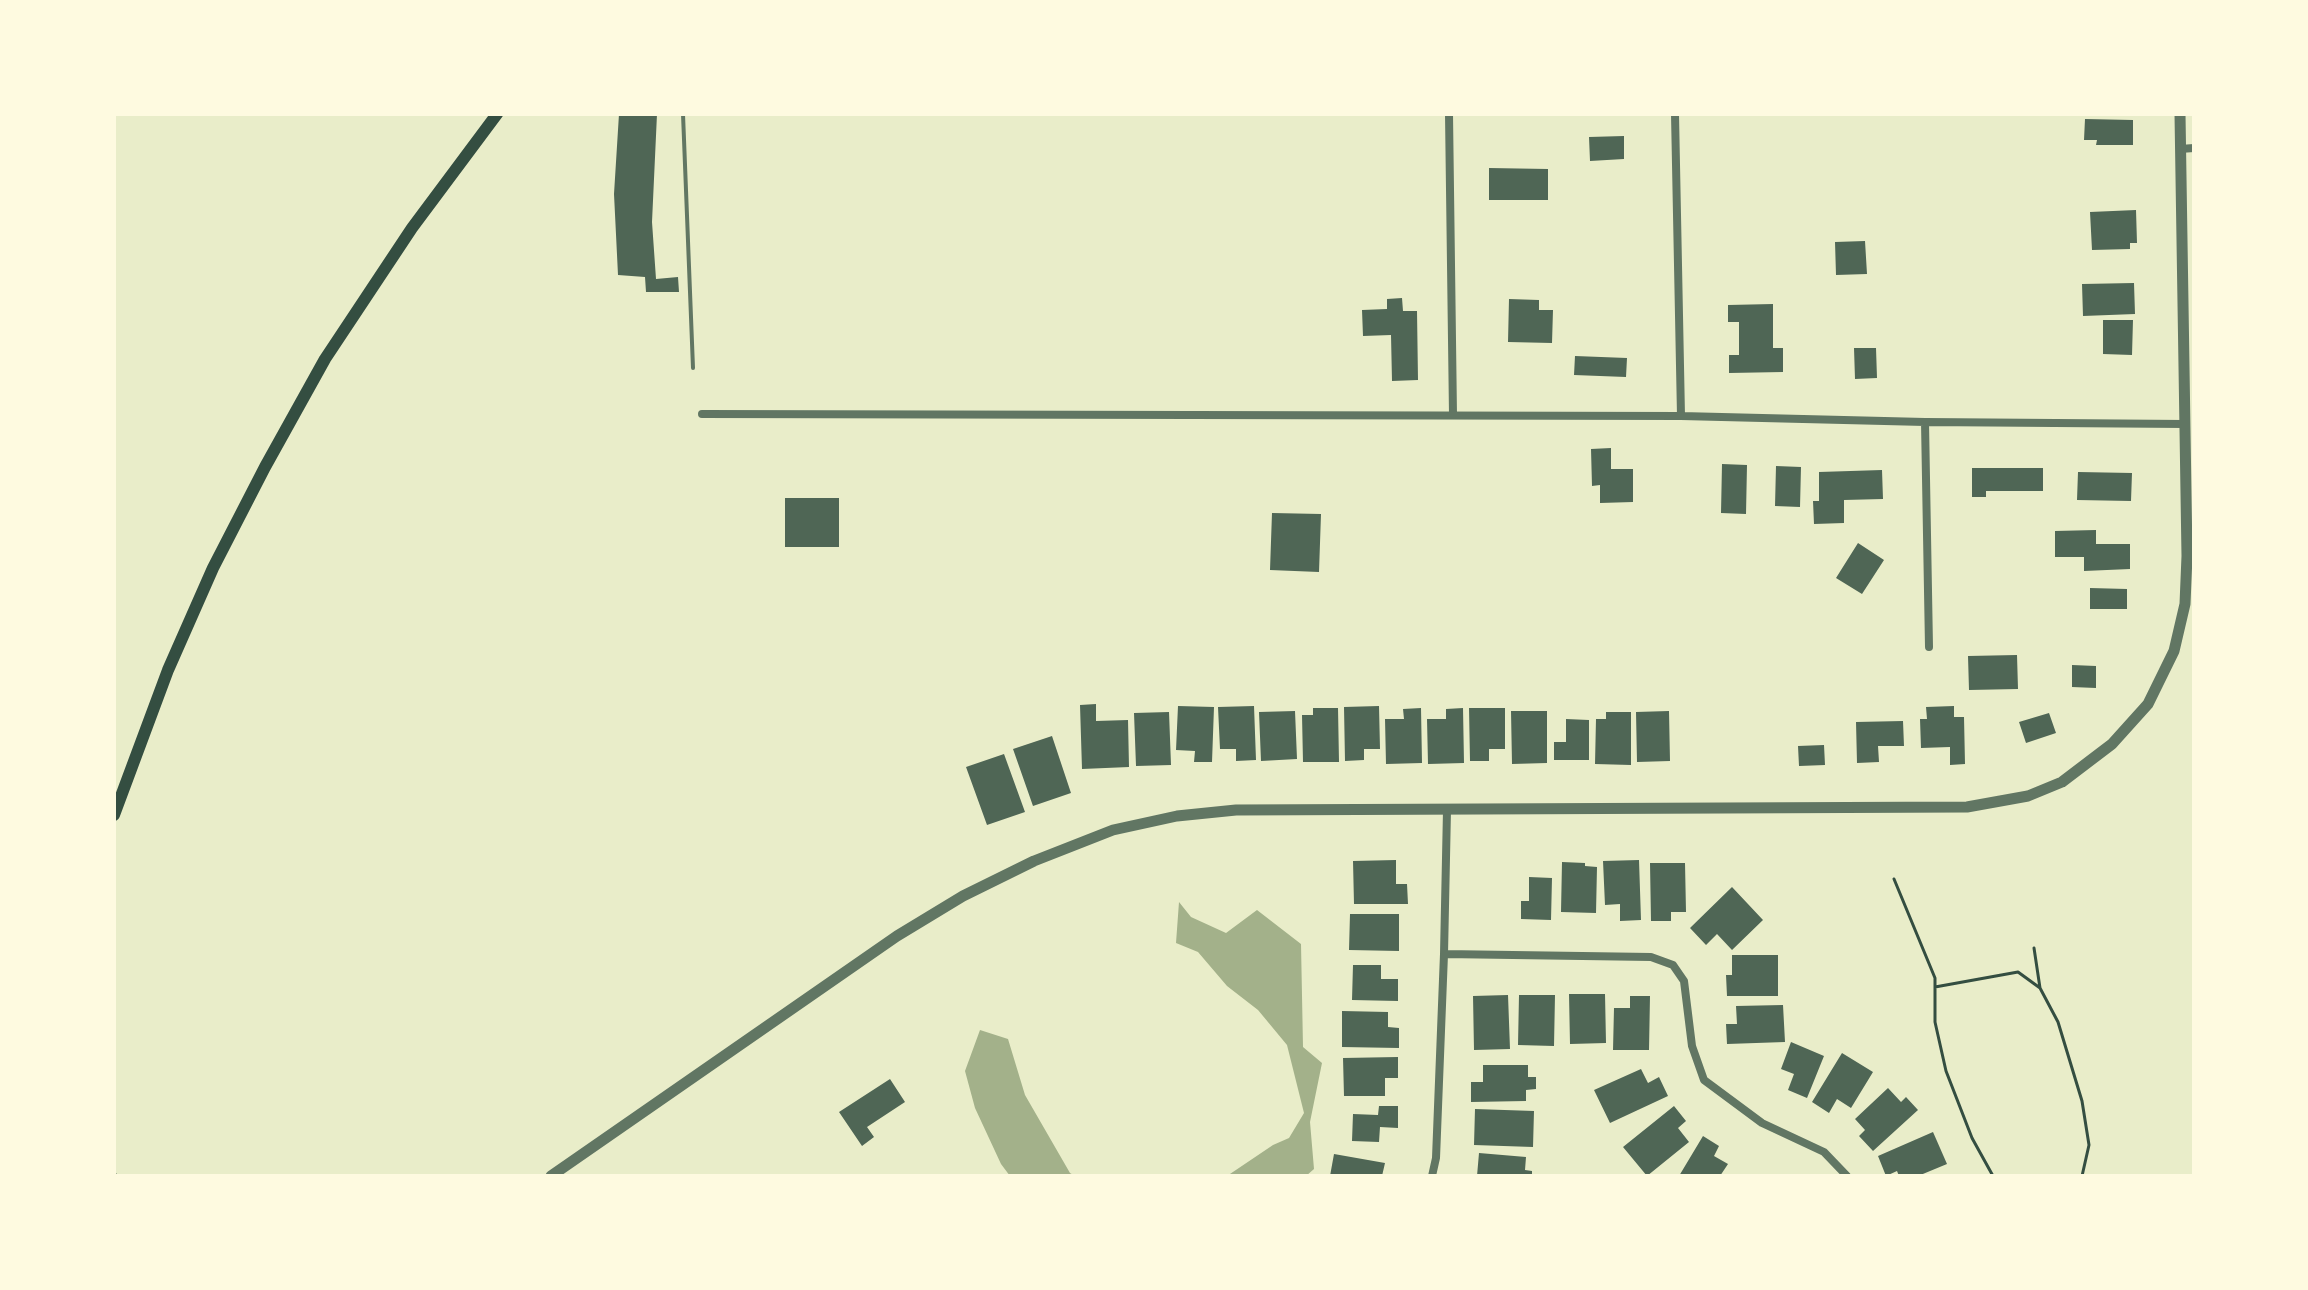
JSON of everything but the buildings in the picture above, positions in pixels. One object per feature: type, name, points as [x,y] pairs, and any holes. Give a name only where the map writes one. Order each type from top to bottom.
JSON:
[{"type":"main road","points":[[114,815],[168,670],[213,568],[265,467],[334,346],[412,228],[497,114]]},
{"type":"street","points":[[1449,114],[1453,415]]},
{"type":"street","points":[[1675,114],[1681,416]]},
{"type":"street","points":[[551,1176],[897,936],[963,896],[1034,861],[1113,830],[1177,816],[1236,810],[1922,809],[2004,803],[2062,782],[2112,744],[2148,704],[2174,651],[2185,604],[2190,424],[2180,114]]},
{"type":"street","points":[[2180,149],[2194,148]]},
{"type":"street","points":[[702,414],[1681,416],[2190,424]]},
{"type":"street","points":[[1925,422],[1929,647]]},
{"type":"street","points":[[1432,1176],[1436,1158],[1447,810]]},
{"type":"street","points":[[1444,954],[1651,957],[1673,965],[1684,981],[1692,1046],[1704,1080],[1762,1123],[1824,1152],[1847,1176]]},
{"type":"lane","points":[[683,114],[693,368]]},
{"type":"path","points":[[1894,879],[1935,978],[1935,1022],[1946,1071],[1972,1138],[1993,1176]]},
{"type":"path","points":[[2034,948],[2040,988],[2058,1022],[2082,1101],[2089,1145],[2082,1176]]},
{"type":"path","points":[[1935,987],[2018,972],[2040,988]]},
{"type":"shaded area","points":[[1179,902],[1191,917],[1226,933],[1257,910],[1301,944],[1303,1047],[1322,1063],[1310,1122],[1314,1169],[1306,1176],[1227,1176],[1289,1138],[1304,1113],[1287,1045],[1258,1010],[1227,986],[1198,952],[1176,943]]},
{"type":"shaded area","points":[[980,1030],[1008,1039],[1025,1095],[1070,1173],[1075,1176],[1010,1176],[1001,1164],[975,1108],[965,1071]]}]
